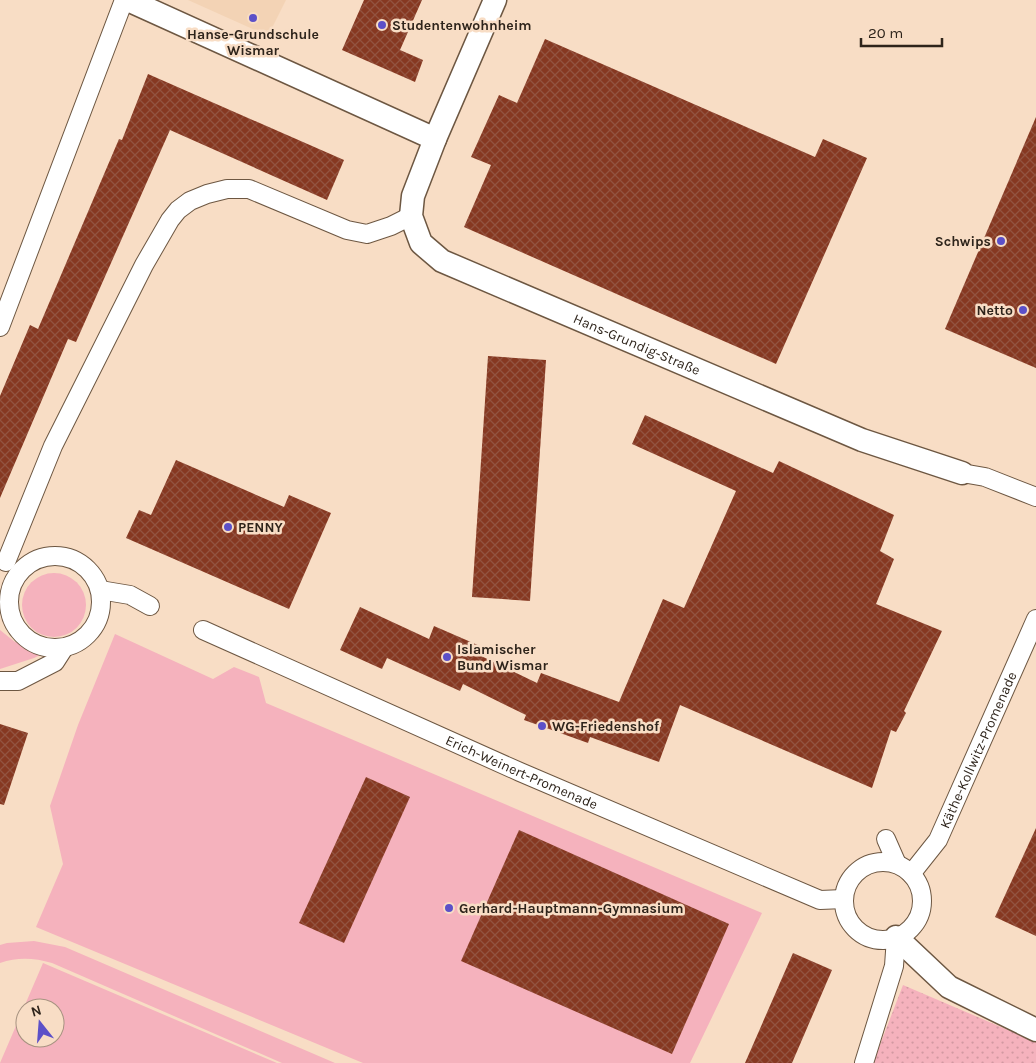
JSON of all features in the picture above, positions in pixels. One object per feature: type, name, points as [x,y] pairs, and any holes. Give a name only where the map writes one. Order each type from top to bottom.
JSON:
[{"type":"street","points":[[0,327],[124,0]]},
{"type":"street","points":[[128,0],[435,139]]},
{"type":"street","name":"Hans-Grundig-Straße","points":[[495,0],[435,139],[413,196],[411,216],[421,243],[442,261],[862,440],[962,473]]},
{"type":"street","points":[[26,565],[3,561],[53,446],[144,265],[170,220],[178,210],[190,201],[207,194],[227,189],[249,189],[347,230],[367,234],[391,226],[411,216]]},
{"type":"street","points":[[962,473],[985,477],[1036,497]]},
{"type":"street","points":[[55,556],[70,558],[83,565],[94,577],[100,590],[101,605],[98,620],[90,633],[78,642],[64,648],[49,649],[34,644],[21,635],[12,622],[8,607],[9,591],[16,577],[26,565],[40,558],[55,556]]},
{"type":"street","points":[[100,590],[130,595],[150,606]]},
{"type":"street","name":"Käthe-Kollwitz-Promenade","points":[[911,874],[938,840],[1036,620]]},
{"type":"street","name":"Erich-Weinert-Promenade","points":[[203,630],[502,764],[820,900],[844,899]]},
{"type":"street","points":[[0,681],[18,681],[55,662],[64,648]]},
{"type":"street","points":[[886,839],[897,864]]},
{"type":"street","points":[[885,862],[897,864],[911,874],[918,883],[922,904],[914,924],[906,932],[884,940],[871,938],[860,932],[851,923],[845,912],[844,899],[846,887],[861,868],[872,863],[885,862]]},
{"type":"street","points":[[896,937],[949,987],[1036,1030]]},
{"type":"street","points":[[864,1063],[894,966],[896,937]]},
{"type":"shaded area","name":"Hanse-Grundschule Wismar","points":[[188,0],[286,0],[268,36]]},
{"type":"shaded area","points":[[48,573],[60,573],[77,582],[84,593],[86,605],[84,617],[77,628],[60,637],[48,637],[36,632],[27,623],[22,611],[22,599],[27,587],[36,578]]},
{"type":"shaded area","points":[[0,630],[15,642],[50,650],[34,658],[0,669]]},
{"type":"shaded area","points":[[115,634],[213,679],[234,667],[259,677],[266,703],[762,913],[690,1063],[363,1063],[36,927],[63,864],[50,806],[78,725]]},
{"type":"shaded area","points":[[34,941],[65,947],[335,1063],[282,1063],[52,963],[26,959],[0,963],[0,945]]},
{"type":"shaded area","points":[[43,963],[277,1063],[0,1063],[15,1028],[15,1048],[65,1048],[65,998],[28,998]]},
{"type":"shaded area","points":[[903,985],[1036,1042],[1036,1063],[873,1063]]},
{"type":"building","name":"Studentenwohnheim","points":[[364,0],[422,0],[400,50],[423,60],[415,82],[342,50]]},
{"type":"building","points":[[545,39],[815,157],[823,139],[867,158],[776,364],[464,227],[491,165],[471,157],[499,95],[517,103]]},
{"type":"building","points":[[148,74],[344,160],[327,200],[170,130],[76,342],[68,339],[0,498],[0,396],[30,325],[38,329],[119,139],[122,140]]},
{"type":"building","points":[[1036,117],[1036,368],[945,329]]},
{"type":"building","points":[[488,356],[546,360],[530,601],[472,597]]},
{"type":"building","points":[[645,415],[773,473],[779,461],[894,515],[880,551],[894,559],[876,604],[942,631],[904,711],[906,713],[896,732],[891,730],[872,788],[680,705],[659,762],[590,737],[588,743],[524,720],[526,715],[463,684],[460,691],[387,658],[382,669],[340,650],[360,607],[429,639],[434,626],[480,646],[477,654],[537,683],[541,673],[619,702],[663,599],[684,608],[736,491],[632,444]]},
{"type":"building","name":"PENNY","points":[[176,460],[284,507],[289,495],[331,513],[289,609],[126,538],[139,510],[151,515]]},
{"type":"building","points":[[0,724],[28,733],[4,805],[0,804]]},
{"type":"building","points":[[366,777],[410,797],[344,943],[299,923]]},
{"type":"building","points":[[1036,828],[1036,936],[995,917]]},
{"type":"building","points":[[519,830],[729,924],[672,1054],[461,961]]},
{"type":"building","points":[[793,953],[832,970],[792,1063],[745,1063]]},
{"type":"place","name":"Hanse-Grundschule Wismar","points":[[253,18]]},
{"type":"place","name":"Studentenwohnheim","points":[[382,25]]},
{"type":"place","name":"Schwips","points":[[1001,241]]},
{"type":"place","name":"Netto","points":[[1023,310]]},
{"type":"place","name":"PENNY","points":[[228,527]]},
{"type":"place","name":"Islamischer Bund Wismar","points":[[447,657]]},
{"type":"place","name":"WG-Friedenshof","points":[[542,726]]},
{"type":"place","name":"Gerhard-Hauptmann-Gymnasium","points":[[449,908]]}]
